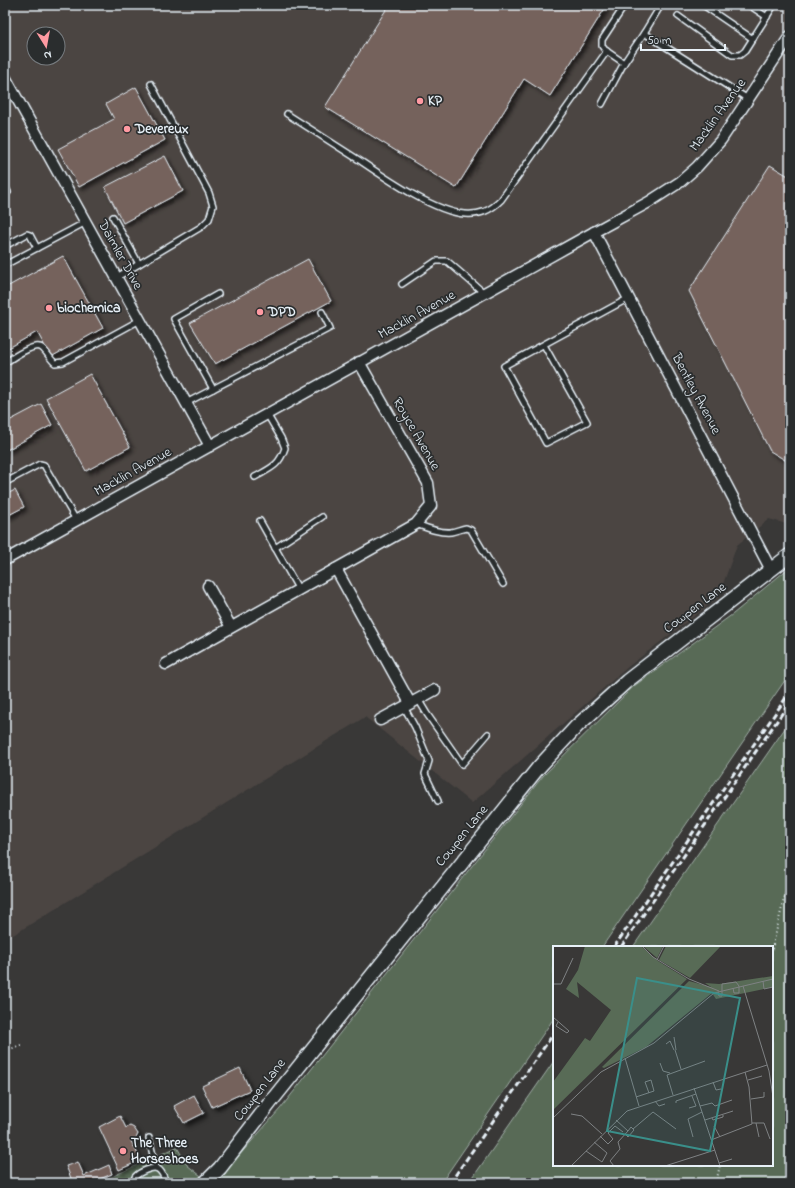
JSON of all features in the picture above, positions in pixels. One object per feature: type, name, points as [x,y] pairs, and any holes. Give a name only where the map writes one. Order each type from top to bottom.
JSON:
[{"type":"street","name":"Macklin Avenue","points":[[5,560],[649,202],[680,182],[697,167],[721,140],[790,36]]},
{"type":"street","name":"Daimler Drive","points":[[5,77],[8,90],[86,222],[210,446]]},
{"type":"street","name":"Bentley Avenue","points":[[594,232],[771,570]]},
{"type":"street","name":"Royce Avenue","points":[[166,664],[416,524],[431,506],[428,483],[359,362]]},
{"type":"street","name":"Cowpen Lane","points":[[205,1183],[220,1168],[273,1099],[542,763],[577,726],[627,681],[790,555]]},
{"type":"street","points":[[336,569],[411,703]]},
{"type":"street","points":[[208,586],[231,628]]},
{"type":"street","points":[[380,720],[435,690]]},
{"type":"lane","points":[[624,63],[602,46],[602,40],[625,5]]},
{"type":"lane","points":[[602,104],[624,63],[661,5]]},
{"type":"lane","points":[[703,5],[753,39]]},
{"type":"lane","points":[[749,5],[767,17]]},
{"type":"lane","points":[[678,16],[732,55],[740,55],[745,51],[774,5]]},
{"type":"lane","points":[[644,33],[748,99]]},
{"type":"lane","points":[[287,114],[390,180],[431,204],[447,210],[465,214],[481,213],[493,208],[501,200],[607,51]]},
{"type":"lane","points":[[116,278],[201,227],[209,219],[213,206],[209,193],[151,84]]},
{"type":"lane","points":[[5,186],[8,192]]},
{"type":"lane","points":[[113,217],[139,264]]},
{"type":"lane","points":[[5,265],[86,222]]},
{"type":"lane","points":[[5,246],[27,234],[30,235],[37,248]]},
{"type":"lane","points":[[402,284],[436,261],[447,261],[484,293]]},
{"type":"lane","points":[[213,389],[174,319],[218,294]]},
{"type":"lane","points":[[544,344],[587,422],[546,443],[504,366],[544,344],[629,298]]},
{"type":"lane","points":[[186,403],[330,328],[322,312]]},
{"type":"lane","points":[[5,363],[31,348],[39,347],[43,348],[55,363],[63,362],[140,320]]},
{"type":"lane","points":[[255,476],[277,464],[285,448],[267,414]]},
{"type":"lane","points":[[8,481],[40,464],[44,465],[76,520]]},
{"type":"lane","points":[[275,548],[322,517]]},
{"type":"lane","points":[[260,521],[299,590]]},
{"type":"lane","points":[[416,524],[433,530],[445,532],[452,532],[466,528],[471,530],[503,584]]},
{"type":"lane","points":[[411,703],[427,714],[462,764],[488,734]]},
{"type":"lane","points":[[411,703],[415,727],[429,761],[425,774],[438,801]]},
{"type":"lane","points":[[149,1138],[156,1168],[162,1172],[166,1183]]},
{"type":"lane","points":[[135,1183],[134,1178],[136,1175],[156,1168]]},
{"type":"path","points":[[773,946],[790,874]]},
{"type":"path","points":[[5,1051],[21,1045]]},
{"type":"path","points":[[716,1183],[720,1166]]},
{"type":"shaded area","points":[[5,5],[790,5],[790,525],[769,519],[737,545],[718,598],[629,666],[472,803],[365,717],[5,940]]},
{"type":"green space","points":[[790,567],[790,673],[603,946],[553,946],[553,1019],[441,1183],[215,1183],[280,1109],[543,776],[634,686],[733,614]]},
{"type":"green space","points":[[790,721],[790,1183],[469,1183],[553,1062],[553,1166],[773,1166],[773,946],[634,946]]},
{"type":"green space","points":[[177,1147],[187,1165],[210,1183],[98,1183]]},
{"type":"building","name":"KP","points":[[389,5],[607,5],[550,96],[524,79],[456,188],[325,107]]},
{"type":"building","name":"Devereux","points":[[136,87],[165,140],[79,187],[58,149],[114,119],[106,104]]},
{"type":"building","name":"Devereux","points":[[165,156],[183,191],[123,223],[105,187]]},
{"type":"building","points":[[770,165],[790,177],[790,463],[770,451],[689,291]]},
{"type":"building","name":"biochemica","points":[[63,256],[103,328],[51,357],[37,332],[5,350],[5,288]]},
{"type":"building","name":"DPD","points":[[308,259],[331,301],[215,364],[190,323]]},
{"type":"building","points":[[90,374],[130,447],[86,471],[46,398]]},
{"type":"building","points":[[41,404],[52,425],[5,451],[5,423]]},
{"type":"building","points":[[15,490],[24,507],[5,517],[5,495]]},
{"type":"building","points":[[240,1068],[250,1090],[212,1107],[202,1086]]},
{"type":"building","points":[[194,1095],[204,1113],[184,1123],[174,1106]]},
{"type":"building","name":"The Three Horseshoes","points":[[120,1116],[126,1128],[130,1126],[134,1128],[138,1134],[136,1138],[131,1141],[141,1160],[119,1170],[99,1127]]},
{"type":"building","points":[[78,1162],[84,1176],[109,1165],[112,1174],[90,1183],[73,1183],[66,1166]]},
{"type":"railway","points":[[615,946],[790,692]]},
{"type":"railway","points":[[622,946],[790,702]]},
{"type":"railway","points":[[450,1183],[553,1034]]},
{"type":"place","name":"KP","points":[[420,101]]},
{"type":"place","name":"Devereux","points":[[127,129]]},
{"type":"place","name":"biochemica","points":[[49,308]]},
{"type":"place","name":"DPD","points":[[260,312]]},
{"type":"place","name":"The Three Horseshoes","points":[[123,1151]]}]
